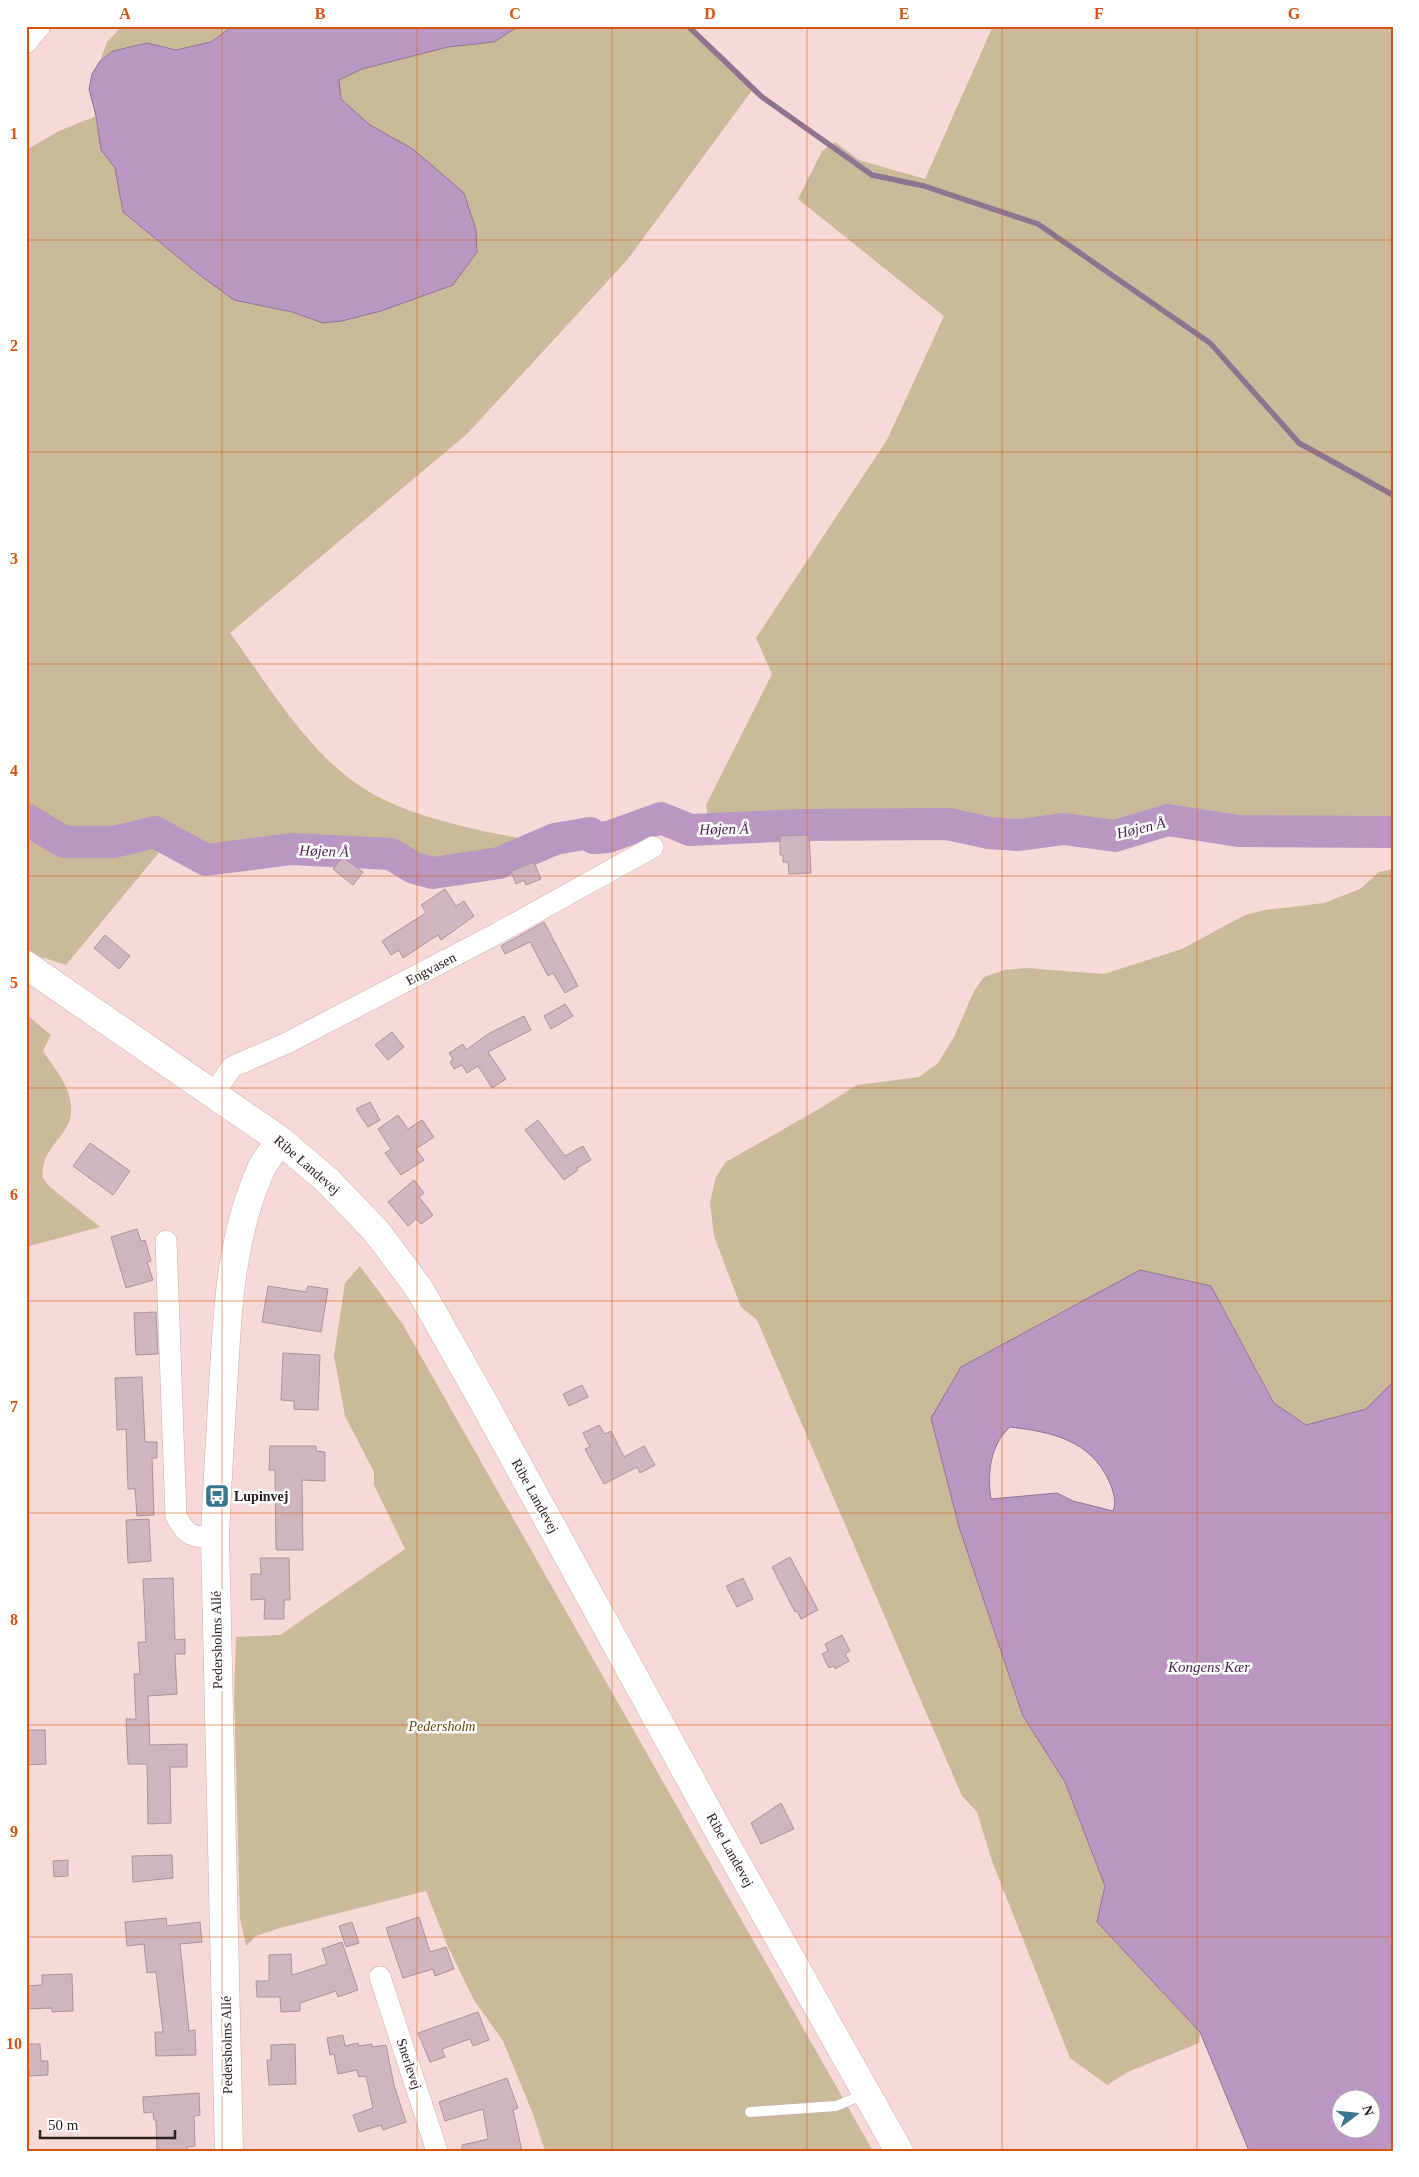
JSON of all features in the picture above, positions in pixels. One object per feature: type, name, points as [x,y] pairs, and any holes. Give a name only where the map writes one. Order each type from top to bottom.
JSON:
[{"type":"main road","name":"Ribe Landevej","points":[[26,965],[280,1140],[328,1181],[376,1231],[420,1290],[899,2151]]},
{"type":"main road","name":"Pedersholms Allé","points":[[229,2151],[215,1537],[227,1312],[237,1248],[249,1201],[262,1168],[280,1140]]},
{"type":"street","points":[[26,43],[40,26]]},
{"type":"street","name":"Engvasen","points":[[214,1093],[232,1067],[287,1043],[481,943],[653,847]]},
{"type":"street","points":[[166,1241],[176,1516],[183,1529],[194,1538],[215,1537]]},
{"type":"street","name":"Snerlevej","points":[[380,1977],[436,2151]]},
{"type":"lane","points":[[750,2112],[785,2108],[836,2106],[866,2094]]},
{"type":"green space","points":[[122,26],[233,26],[211,42],[176,50],[147,43],[113,51],[100,61],[107,42]]},
{"type":"green space","points":[[519,26],[686,26],[753,89],[628,259],[467,434],[230,633],[275,697],[308,739],[345,775],[366,790],[403,808],[445,822],[530,840],[491,871],[451,879],[368,858],[345,856],[267,856],[207,865],[166,844],[66,965],[26,952],[26,150],[59,131],[96,116],[101,150],[115,168],[123,212],[201,276],[234,300],[292,312],[323,323],[381,311],[453,285],[477,252],[476,230],[413,149],[370,125],[341,99],[338,80],[362,69],[448,47],[494,42]]},
{"type":"green space","points":[[993,26],[1393,26],[1393,832],[1238,831],[1168,820],[1115,836],[1064,829],[1019,835],[989,833],[947,824],[804,825],[710,829],[706,805],[772,674],[756,638],[887,440],[944,316],[798,199],[822,151],[835,142],[859,160],[925,179]]},
{"type":"green space","points":[[1393,869],[1393,1382],[1366,1409],[1306,1425],[1275,1403],[1211,1286],[931,1418],[959,1527],[1023,1716],[1065,1782],[1105,1886],[1097,1922],[1200,2032],[1199,2043],[1128,2072],[1107,2085],[1070,2058],[992,1861],[977,1812],[962,1796],[757,1320],[741,1307],[714,1236],[710,1202],[716,1177],[726,1162],[857,1085],[919,1077],[938,1063],[954,1037],[974,991],[984,977],[1004,970],[1026,968],[1104,974],[1182,949],[1245,915],[1265,910],[1324,903],[1360,889],[1379,872]]},
{"type":"green space","points":[[26,1014],[51,1035],[43,1051],[64,1082],[71,1103],[71,1116],[67,1127],[47,1154],[43,1165],[43,1178],[50,1187],[100,1227],[26,1247]]},
{"type":"green space","name":"Pedersholm","points":[[360,1266],[402,1323],[873,2151],[545,2151],[533,2114],[503,2041],[474,2000],[447,1945],[426,1891],[280,1928],[256,1936],[246,1946],[240,1918],[234,1691],[236,1637],[280,1635],[405,1549],[374,1485],[374,1472],[345,1416],[334,1356],[345,1283]]},
{"type":"water","points":[[233,26],[519,26],[494,42],[448,47],[362,69],[339,80],[341,99],[370,125],[413,149],[464,193],[476,230],[477,252],[453,285],[381,311],[342,321],[323,323],[292,312],[234,300],[201,276],[123,212],[115,168],[101,150],[96,116],[89,89],[92,74],[100,61],[113,51],[147,43],[176,50],[211,42]]},
{"type":"water","name":"Kongens Kær","points":[[1140,1270],[1211,1286],[1274,1403],[1306,1425],[1366,1409],[1393,1382],[1393,2151],[1249,2151],[1200,2032],[1097,1922],[1105,1886],[1065,1782],[1023,1716],[959,1527],[931,1418],[961,1367]],"holes":[[[1010,1427],[1041,1432],[1068,1440],[1091,1456],[1101,1467],[1113,1492],[1115,1500],[1113,1511],[1073,1501],[1057,1493],[991,1499],[990,1470],[994,1451],[1003,1434]]]},
{"type":"building","points":[[809,835],[811,873],[789,874],[788,862],[783,862],[783,855],[780,855],[780,836]]},
{"type":"building","points":[[343,857],[363,872],[353,885],[333,869]]},
{"type":"building","points":[[534,862],[541,879],[526,885],[524,880],[516,884],[511,871]]},
{"type":"building","points":[[445,889],[456,906],[464,901],[474,916],[441,940],[438,935],[403,958],[399,950],[391,955],[382,941],[424,914],[426,912],[421,905]]},
{"type":"building","points":[[544,922],[578,986],[565,993],[553,973],[548,976],[530,942],[505,954],[501,946]]},
{"type":"building","points":[[105,935],[130,956],[119,969],[94,948]]},
{"type":"building","points":[[565,1004],[573,1016],[551,1029],[544,1016]]},
{"type":"building","points":[[524,1016],[531,1030],[488,1052],[506,1079],[492,1088],[478,1066],[467,1073],[462,1065],[454,1069],[450,1062],[453,1059],[449,1053],[463,1044],[466,1050],[488,1034]]},
{"type":"building","points":[[392,1032],[404,1047],[388,1060],[375,1045]]},
{"type":"building","points":[[370,1102],[380,1120],[368,1127],[356,1109]]},
{"type":"building","points":[[398,1115],[408,1129],[422,1120],[434,1137],[416,1149],[424,1160],[401,1175],[385,1153],[391,1149],[378,1129]]},
{"type":"building","points":[[538,1120],[565,1156],[583,1146],[591,1160],[577,1168],[578,1170],[564,1180],[525,1130]]},
{"type":"building","points":[[90,1143],[130,1171],[113,1195],[73,1166]]},
{"type":"building","points":[[414,1180],[424,1193],[419,1197],[433,1215],[421,1224],[416,1219],[408,1226],[388,1202]]},
{"type":"building","points":[[137,1229],[141,1241],[145,1240],[151,1261],[147,1262],[153,1280],[126,1288],[111,1237]]},
{"type":"building","points":[[268,1286],[306,1292],[308,1286],[328,1289],[321,1332],[262,1322]]},
{"type":"building","points":[[156,1312],[158,1354],[136,1355],[134,1313]]},
{"type":"building","points":[[283,1353],[320,1355],[318,1410],[294,1409],[294,1401],[281,1400]]},
{"type":"building","points":[[142,1377],[145,1442],[157,1442],[157,1458],[152,1458],[154,1515],[137,1516],[135,1489],[128,1489],[126,1429],[117,1430],[115,1378]]},
{"type":"building","points":[[582,1385],[588,1397],[569,1406],[563,1394]]},
{"type":"building","points":[[599,1425],[605,1434],[611,1431],[624,1457],[644,1446],[655,1465],[640,1473],[637,1467],[604,1484],[585,1449],[590,1447],[583,1433]]},
{"type":"building","points":[[270,1446],[316,1446],[316,1451],[325,1452],[325,1481],[302,1480],[303,1550],[276,1550],[275,1470],[269,1470]]},
{"type":"building","points":[[149,1519],[151,1561],[128,1563],[126,1520]]},
{"type":"building","points":[[790,1557],[818,1610],[801,1619],[797,1611],[795,1612],[772,1567]]},
{"type":"building","points":[[260,1558],[289,1558],[290,1600],[284,1600],[284,1619],[264,1619],[265,1599],[251,1600],[251,1574],[261,1574]]},
{"type":"building","points":[[173,1578],[175,1640],[185,1639],[185,1654],[175,1654],[177,1694],[148,1696],[150,1745],[187,1744],[187,1767],[170,1767],[171,1823],[148,1824],[147,1764],[128,1764],[126,1719],[136,1719],[134,1674],[140,1674],[138,1642],[146,1642],[143,1579]]},
{"type":"building","points":[[743,1578],[753,1599],[737,1607],[726,1586]]},
{"type":"building","points":[[842,1635],[850,1651],[845,1654],[849,1661],[835,1669],[834,1666],[829,1668],[822,1654],[828,1651],[825,1644]]},
{"type":"building","points":[[27,1730],[45,1730],[46,1764],[26,1765]]},
{"type":"building","points":[[781,1803],[794,1829],[761,1844],[751,1823]]},
{"type":"building","points":[[172,1855],[173,1878],[133,1882],[132,1856]]},
{"type":"building","points":[[68,1860],[68,1876],[54,1877],[53,1861]]},
{"type":"building","points":[[419,1917],[430,1952],[446,1947],[454,1969],[435,1976],[433,1969],[403,1978],[386,1928]]},
{"type":"building","points":[[166,1918],[167,1926],[200,1922],[202,1942],[180,1944],[189,2031],[195,2030],[196,2055],[156,2056],[155,2032],[163,2032],[156,1972],[147,1973],[144,1944],[127,1946],[125,1922]]},
{"type":"building","points":[[352,1922],[359,1943],[346,1947],[339,1926]]},
{"type":"building","points":[[342,1942],[358,1990],[338,1997],[336,1991],[300,2003],[300,2011],[281,2012],[280,1997],[257,1997],[256,1981],[269,1981],[269,1955],[291,1954],[292,1975],[327,1964],[322,1949]]},
{"type":"building","points":[[72,1974],[73,2011],[52,2012],[52,2008],[26,2009],[26,1986],[42,1985],[42,1975]]},
{"type":"building","points":[[478,2012],[489,2040],[473,2046],[470,2039],[442,2049],[445,2057],[430,2062],[418,2033]]},
{"type":"building","points":[[343,2035],[345,2046],[358,2043],[359,2046],[372,2044],[372,2047],[386,2045],[394,2085],[406,2122],[383,2130],[381,2125],[359,2132],[353,2115],[373,2108],[366,2076],[359,2077],[357,2070],[338,2074],[334,2054],[330,2055],[327,2038]]},
{"type":"building","points":[[26,2044],[40,2044],[41,2061],[48,2061],[48,2075],[29,2076],[29,2068],[26,2068]]},
{"type":"building","points":[[295,2044],[296,2084],[269,2085],[267,2060],[271,2060],[271,2045]]},
{"type":"building","points":[[507,2078],[518,2108],[513,2110],[522,2151],[462,2151],[462,2145],[488,2139],[483,2109],[445,2121],[439,2102]]},
{"type":"building","points":[[199,2093],[200,2115],[194,2116],[195,2146],[187,2147],[187,2151],[157,2151],[156,2120],[154,2120],[153,2112],[144,2113],[143,2097]]},
{"type":"waterway","points":[[688,26],[762,97],[872,175],[924,186],[1038,224],[1210,343],[1299,443],[1393,495]]},
{"type":"waterway","name":"Højen Å","points":[[26,819],[64,842],[114,842],[155,832],[206,860],[292,849],[391,854],[414,868],[433,873],[499,863],[555,839],[590,833],[594,838],[608,837],[661,818],[690,830],[804,825],[948,824],[989,833],[1019,835],[1064,829],[1115,836],[1168,820],[1238,831],[1393,832]]},
{"type":"place","name":"Lupinvej","points":[[217,1496]]}]
